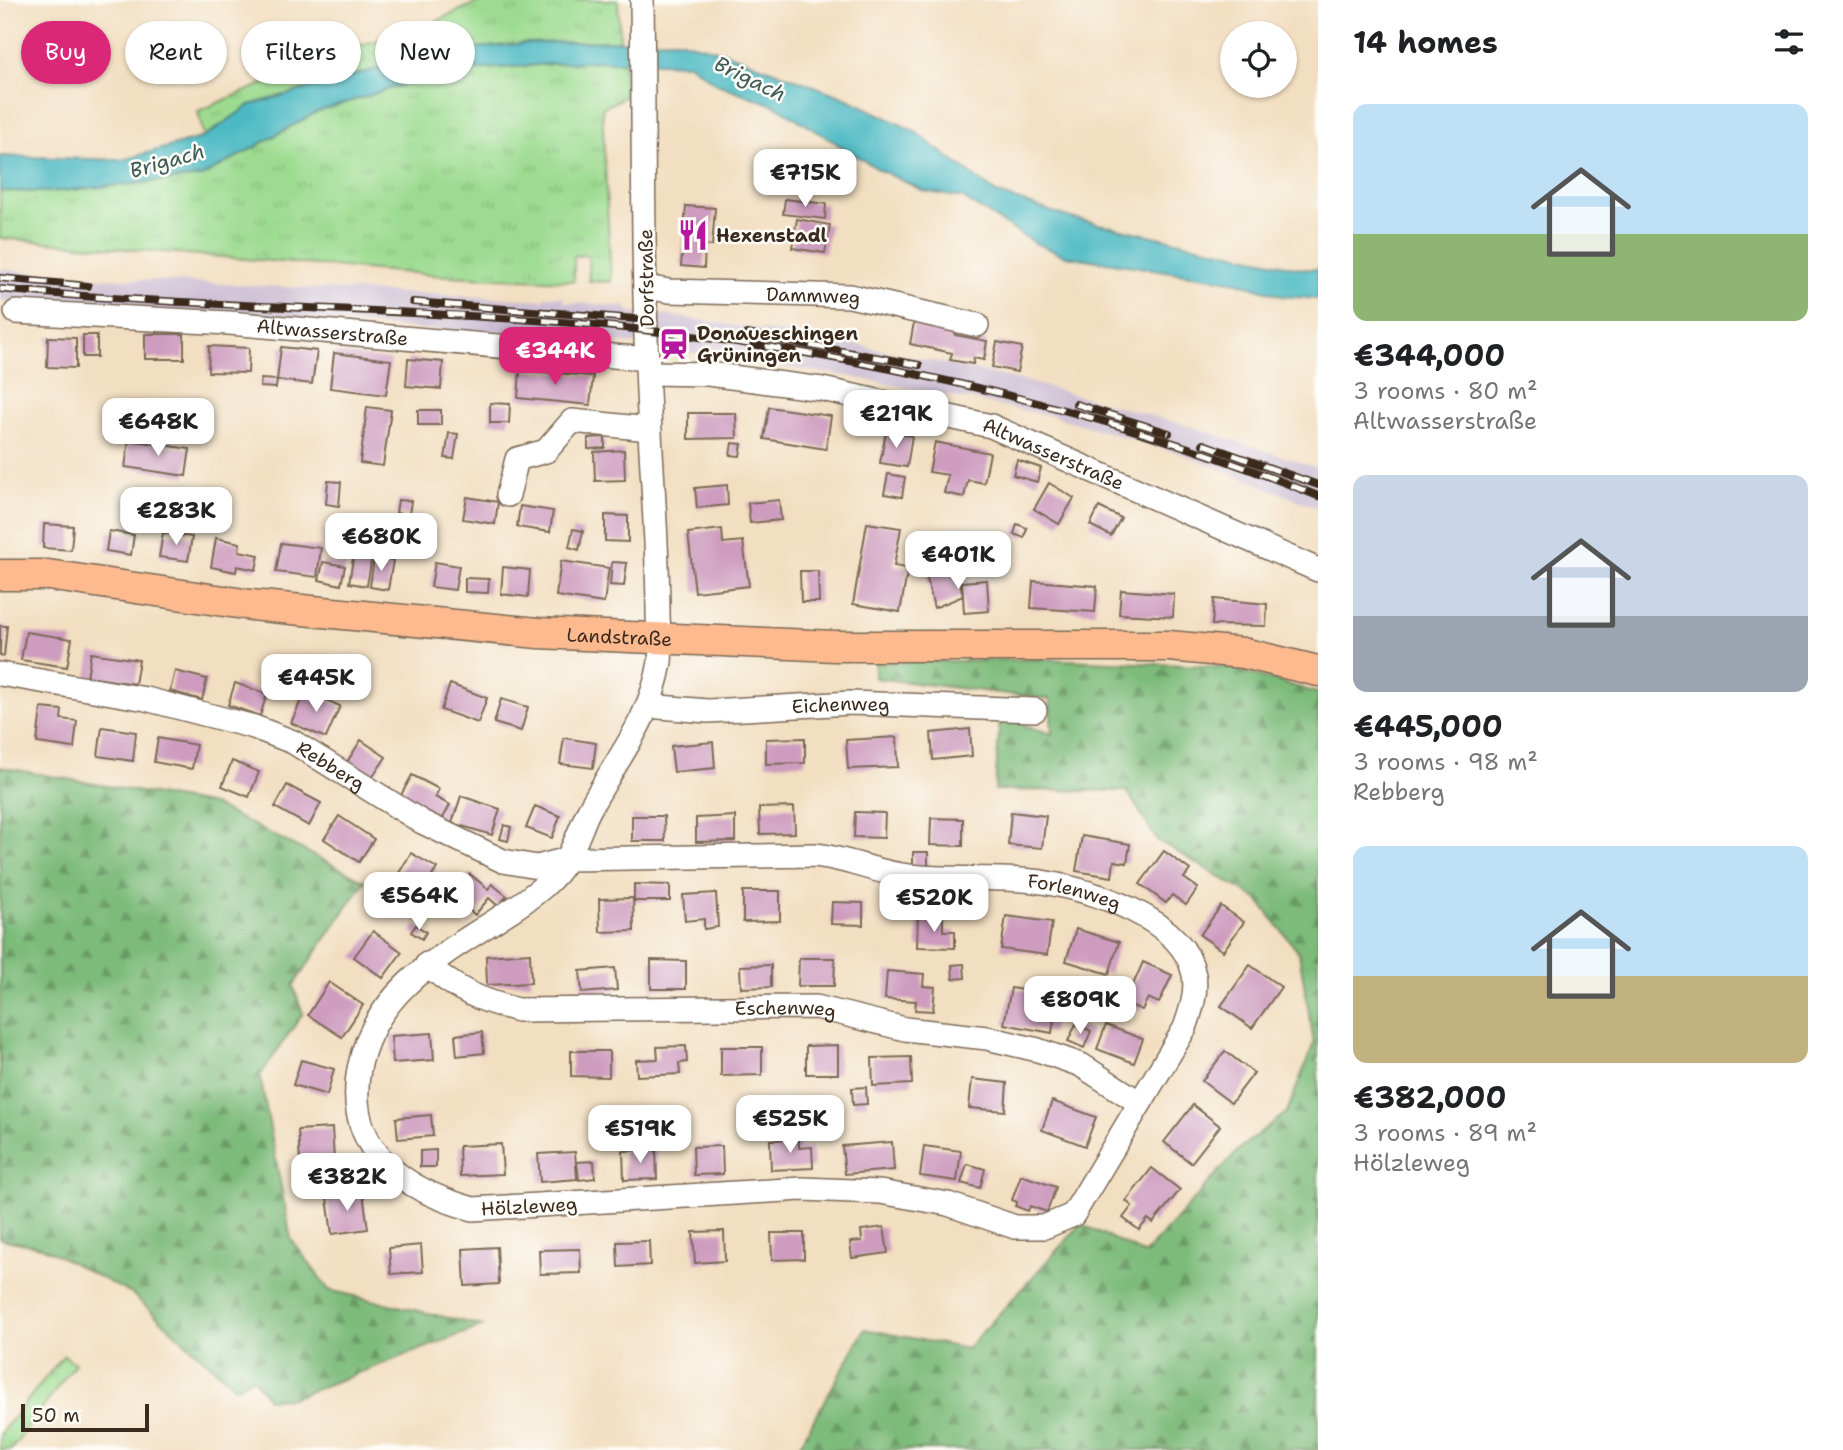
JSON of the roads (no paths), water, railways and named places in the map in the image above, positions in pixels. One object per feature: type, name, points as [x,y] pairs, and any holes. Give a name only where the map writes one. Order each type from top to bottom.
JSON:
[{"type":"main road","name":"Landstraße","points":[[0,575],[48,575],[251,605],[417,624],[659,640],[835,646],[1156,646],[1243,653],[1318,671]]},
{"type":"street","name":"Dorfstraße","points":[[642,1],[641,103],[649,429],[659,572],[659,640]]},
{"type":"street","name":"Dammweg","points":[[646,288],[669,292],[850,296],[977,325]]},
{"type":"street","name":"Altwasserstraße","points":[[16,312],[229,323],[648,366],[822,389],[991,426],[1318,570]]},
{"type":"street","points":[[508,495],[517,459],[546,451],[572,421],[649,429]]},
{"type":"street","name":"Hölzleweg","points":[[659,640],[660,660],[648,706],[636,732],[589,811],[567,859],[538,892],[427,964],[402,986],[375,1026],[359,1070],[359,1109],[369,1145],[395,1174],[434,1198],[473,1209],[802,1189],[880,1192],[948,1204],[1015,1227],[1045,1227],[1073,1215]]},
{"type":"street","name":"Rebberg","points":[[0,674],[146,699],[254,727],[293,742],[422,822],[503,861],[537,867],[567,859]]},
{"type":"street","name":"Eichenweg","points":[[648,706],[708,711],[893,703],[1035,710]]},
{"type":"street","name":"Forlenweg","points":[[567,859],[815,855],[838,857],[910,876],[1041,882],[1090,892],[1161,926],[1183,949],[1194,973],[1195,996],[1185,1028],[1073,1215]]},
{"type":"street","name":"Eschenweg","points":[[427,964],[447,983],[477,999],[518,1010],[816,1007],[905,1029],[987,1038],[1038,1050],[1081,1065],[1140,1103]]},
{"type":"water","name":"Brigach","points":[[677,40],[721,51],[846,98],[914,131],[996,193],[1071,218],[1304,269],[1318,269],[1318,299],[1282,296],[1238,282],[1066,256],[1035,243],[963,198],[924,191],[878,169],[776,106],[717,84],[689,64],[593,61],[475,70],[475,48],[528,43]]},
{"type":"water","name":"Brigach","points":[[375,69],[375,84],[404,84],[317,112],[201,177],[50,192],[0,191],[0,156],[122,160],[204,137],[250,105],[324,84],[361,84],[361,73]]},
{"type":"railway","points":[[0,278],[88,286]]},
{"type":"railway","points":[[0,289],[146,300],[512,318],[678,334],[771,347],[958,383],[1050,406],[1231,463],[1318,496]]},
{"type":"railway","points":[[413,302],[636,319]]},
{"type":"railway","points":[[747,334],[919,365]]},
{"type":"railway","points":[[1076,404],[1169,433]]},
{"type":"railway","points":[[1203,444],[1318,485]]},
{"type":"place","name":"Hexenstadl","points":[[693,235]]},
{"type":"place","name":"Donaueschingen Grüningen","points":[[674,344]]}]
